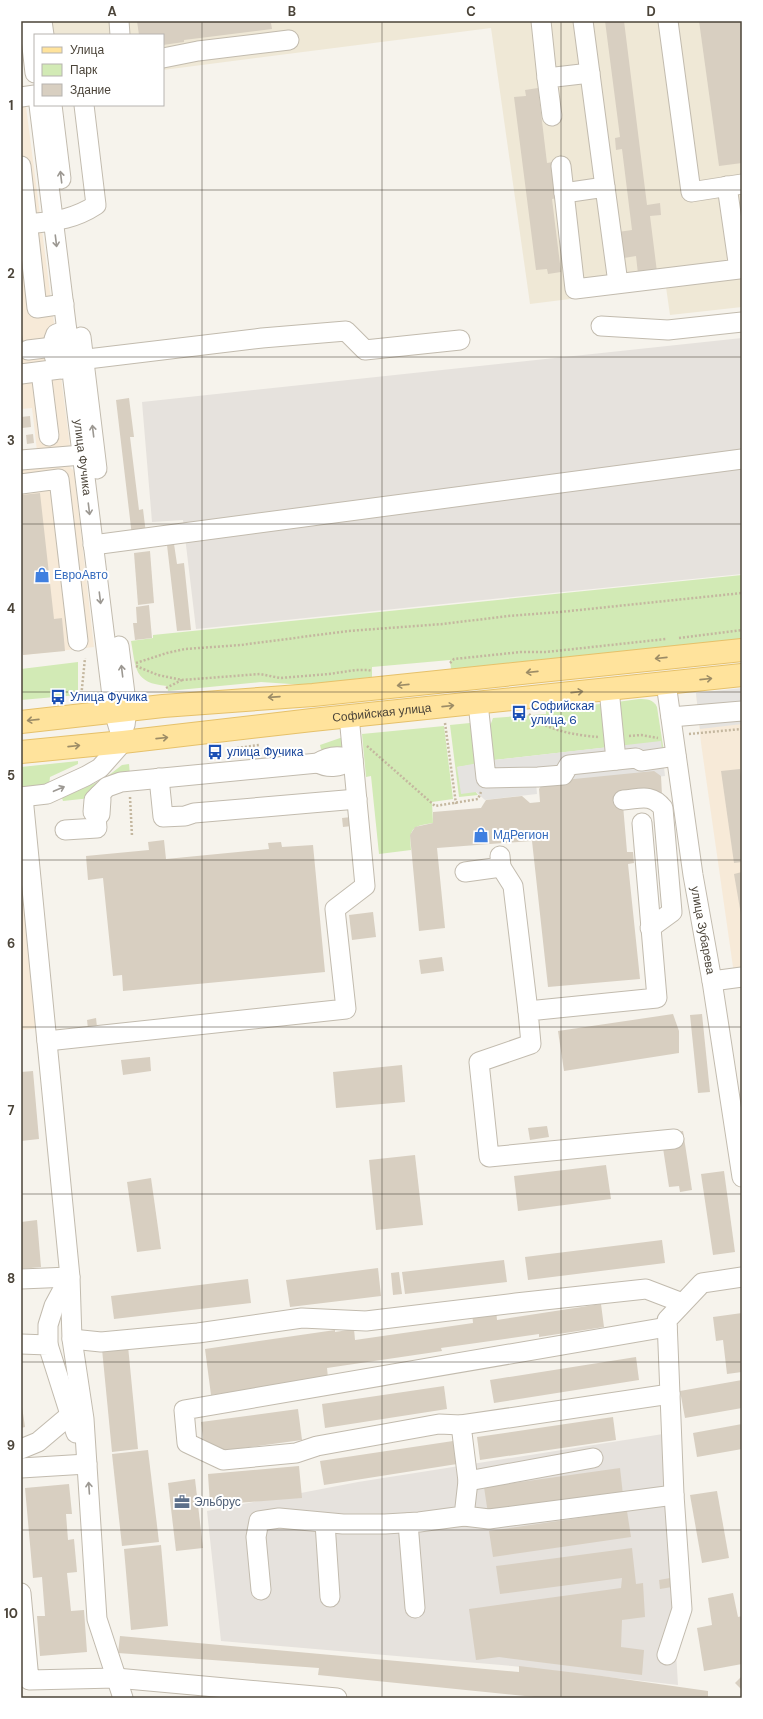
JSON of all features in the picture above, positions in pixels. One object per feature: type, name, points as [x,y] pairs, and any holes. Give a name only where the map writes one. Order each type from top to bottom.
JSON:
[{"type":"main road","points":[[21,722],[742,650]]},
{"type":"main road","name":"Софийская улица","points":[[21,752],[350,723],[478,703],[742,675]]},
{"type":"street","points":[[28,21],[30,63]]},
{"type":"street","points":[[42,21],[44,34]]},
{"type":"street","points":[[119,21],[120,34]]},
{"type":"street","points":[[541,21],[552,116]]},
{"type":"street","points":[[583,21],[618,283]]},
{"type":"street","points":[[560,166],[575,289],[739,269],[734,185],[691,192],[668,21]]},
{"type":"street","points":[[164,58],[198,51],[289,40]]},
{"type":"street","points":[[548,78],[590,73]]},
{"type":"street","points":[[21,97],[34,95]]},
{"type":"street","name":"улица Фучика","points":[[39,106],[60,220],[75,365],[89,454],[123,742]]},
{"type":"street","name":"улица Фучика","points":[[52,106],[64,304],[67,330],[75,365]]},
{"type":"street","points":[[28,224],[60,220],[82,214],[96,205],[84,106]]},
{"type":"street","points":[[21,166],[37,308],[64,304]]},
{"type":"street","points":[[564,192],[605,187]]},
{"type":"street","points":[[602,326],[668,330],[742,322]]},
{"type":"street","points":[[67,330],[56,334],[52,342],[55,361],[75,365]]},
{"type":"street","points":[[21,374],[262,338],[346,331],[365,350],[460,340]]},
{"type":"street","points":[[28,350],[53,347]]},
{"type":"street","points":[[41,372],[49,436]]},
{"type":"street","points":[[21,460],[89,454]]},
{"type":"street","points":[[100,544],[742,459]]},
{"type":"street","points":[[21,484],[59,479],[81,649]]},
{"type":"street","name":"улица Фучика","points":[[100,544],[96,566],[120,711]]},
{"type":"street","points":[[70,569],[96,566]]},
{"type":"street","name":"улица Зубарева","points":[[666,683],[693,875],[712,981],[742,1177]]},
{"type":"street","points":[[610,689],[616,760]]},
{"type":"street","points":[[478,703],[486,778],[563,775],[568,765],[636,758],[641,761],[676,756]]},
{"type":"street","points":[[672,726],[742,711]]},
{"type":"street","points":[[47,1041],[346,1009],[336,909],[365,886],[357,799],[350,760],[350,723]]},
{"type":"street","points":[[123,742],[100,768],[86,776],[47,794],[22,797],[70,1277],[72,1339],[84,1420],[97,1620],[124,1698]]},
{"type":"street","points":[[65,830],[97,828],[96,816],[100,814],[101,809],[101,799],[99,794],[102,790],[112,784],[134,780],[318,763],[324,759],[342,757],[350,760]]},
{"type":"street","points":[[159,778],[163,817],[357,799]]},
{"type":"street","points":[[623,800],[651,798],[657,800],[663,808],[672,912],[650,928]]},
{"type":"street","points":[[528,1011],[657,998],[642,823]]},
{"type":"street","points":[[465,872],[501,861],[513,886],[531,1044],[479,1062],[489,1156],[674,1139]]},
{"type":"street","points":[[712,981],[742,977]]},
{"type":"street","points":[[21,1279],[70,1277]]},
{"type":"street","points":[[70,1277],[54,1306],[48,1325],[48,1345],[87,1464]]},
{"type":"street","points":[[667,1655],[682,1610],[674,1496],[667,1320],[702,1283],[742,1277]]},
{"type":"street","points":[[72,1339],[101,1342],[198,1333],[302,1318],[366,1321],[646,1289],[680,1302]]},
{"type":"street","points":[[667,1327],[184,1410],[187,1443],[223,1460],[296,1453],[317,1446],[439,1424],[461,1425],[670,1394]]},
{"type":"street","points":[[21,1344],[48,1345]]},
{"type":"street","points":[[21,1449],[38,1442],[70,1415]]},
{"type":"street","points":[[461,1425],[468,1481],[464,1516]]},
{"type":"street","points":[[468,1481],[593,1458]]},
{"type":"street","points":[[21,1468],[87,1464]]},
{"type":"street","points":[[261,1590],[256,1538],[259,1521],[279,1518],[326,1523],[385,1524],[408,1523],[464,1516],[489,1519],[674,1496]]},
{"type":"street","points":[[326,1523],[330,1597]]},
{"type":"street","points":[[408,1523],[415,1608]]},
{"type":"street","points":[[21,1593],[25,1680],[116,1678],[325,1698]]},
{"type":"path","points":[[373,672],[368,670],[356,670],[280,678],[260,674],[182,680],[158,675],[132,664],[167,653],[186,649],[348,631],[443,624],[508,616],[742,593]]},
{"type":"path","points":[[449,664],[454,659],[520,652],[546,652],[742,630]]},
{"type":"path","points":[[81,649],[81,701]]},
{"type":"path","points":[[161,690],[182,680]]},
{"type":"path","points":[[532,717],[564,731],[600,737]]},
{"type":"path","points":[[445,720],[456,804]]},
{"type":"path","points":[[350,723],[435,806],[456,804],[478,799],[486,778]]},
{"type":"path","points":[[625,736],[642,735],[660,738],[672,726],[742,729]]},
{"type":"path","points":[[229,748],[260,745]]},
{"type":"path","points":[[132,836],[129,787],[134,780]]},
{"type":"shaded area","points":[[52,21],[742,21],[742,307],[670,315],[666,287],[530,304],[491,28],[164,70],[164,34],[53,34]]},
{"type":"shaded area","points":[[21,68],[70,446],[37,451],[32,408],[21,409]]},
{"type":"shaded area","points":[[742,338],[742,574],[196,629],[183,520],[152,522],[142,402]]},
{"type":"shaded area","points":[[67,464],[74,471],[94,647],[23,655],[21,640],[21,468]]},
{"type":"shaded area","points":[[742,688],[742,724],[700,729],[696,693]]},
{"type":"shaded area","points":[[742,689],[742,973],[734,974],[701,743],[696,693]]},
{"type":"shaded area","points":[[661,741],[665,776],[551,788],[536,782],[537,794],[485,800],[476,792],[461,794],[457,767],[494,760]]},
{"type":"shaded area","points":[[21,842],[41,1028],[21,1030]]},
{"type":"shaded area","points":[[663,1434],[678,1685],[512,1666],[221,1641],[207,1511],[358,1482]]},
{"type":"green space","points":[[742,575],[742,639],[451,669],[450,660],[372,667],[372,677],[305,685],[261,682],[168,691],[167,686],[148,682],[138,673],[131,641],[153,638],[153,635]]},
{"type":"green space","points":[[78,662],[78,695],[21,700],[21,669]]},
{"type":"green space","points":[[647,699],[652,701],[657,707],[664,752],[621,746],[617,702]]},
{"type":"green space","points":[[600,704],[605,706],[610,747],[494,760],[490,726],[493,718],[546,714],[546,709]]},
{"type":"green space","points":[[470,723],[474,731],[478,764],[457,767],[478,795],[459,797],[450,725]]},
{"type":"green space","points":[[444,726],[453,799],[432,802],[433,823],[420,825],[413,829],[411,837],[411,850],[379,854],[371,776],[366,777],[362,734]]},
{"type":"green space","points":[[343,737],[345,748],[322,753],[320,745]]},
{"type":"green space","points":[[78,761],[78,764],[50,777],[49,785],[21,788],[21,767]]},
{"type":"green space","points":[[129,764],[130,775],[91,798],[63,801],[62,798],[104,779],[122,765]]},
{"type":"building","points":[[137,21],[282,22],[271,23],[272,29],[184,40],[184,42],[164,45],[164,34],[139,34]]},
{"type":"building","points":[[605,21],[624,21],[647,205],[660,203],[661,215],[650,216],[657,272],[638,274],[636,256],[624,258],[618,232],[632,230],[622,149],[616,150],[615,138],[620,137]]},
{"type":"building","points":[[699,21],[742,21],[742,163],[719,166]]},
{"type":"building","points":[[538,88],[547,163],[553,162],[558,198],[552,199],[561,272],[548,274],[547,269],[536,270],[514,97],[526,96],[525,90]]},
{"type":"building","points":[[21,329],[25,350],[21,351]]},
{"type":"building","points":[[129,398],[134,437],[130,437],[139,510],[143,509],[146,534],[132,536],[116,400]]},
{"type":"building","points":[[30,416],[31,427],[22,428],[21,417]]},
{"type":"building","points":[[33,434],[34,443],[27,444],[26,435]]},
{"type":"building","points":[[40,493],[54,619],[62,618],[65,651],[23,655],[21,640],[21,495]]},
{"type":"building","points":[[174,544],[177,564],[184,563],[191,630],[177,631],[167,545]]},
{"type":"building","points":[[150,551],[154,603],[138,605],[134,553]]},
{"type":"building","points":[[149,605],[152,638],[135,640],[133,623],[137,623],[136,607]]},
{"type":"building","points":[[740,769],[742,784],[742,862],[734,863],[721,771]]},
{"type":"building","points":[[654,771],[661,776],[662,795],[656,808],[623,805],[627,852],[633,852],[634,863],[628,864],[640,979],[548,987],[532,841],[437,848],[445,928],[419,931],[410,835],[415,827],[433,823],[433,812],[481,808],[486,800],[522,796],[530,803],[540,802],[539,789],[544,782]]},
{"type":"building","points":[[351,817],[352,826],[343,827],[342,818]]},
{"type":"building","points":[[164,840],[166,859],[269,849],[268,843],[281,842],[282,847],[313,845],[325,972],[123,991],[122,975],[113,976],[103,878],[88,880],[86,856],[149,850],[148,842]]},
{"type":"building","points":[[742,872],[742,915],[741,915],[734,874]]},
{"type":"building","points":[[373,912],[376,937],[352,940],[349,915]]},
{"type":"building","points":[[442,957],[444,971],[421,974],[419,960]]},
{"type":"building","points":[[673,1014],[679,1031],[679,1053],[564,1071],[558,1031]]},
{"type":"building","points":[[702,1014],[710,1092],[698,1093],[690,1015]]},
{"type":"building","points":[[96,1018],[97,1027],[88,1029],[87,1020]]},
{"type":"building","points":[[150,1057],[151,1071],[123,1075],[121,1060]]},
{"type":"building","points":[[402,1065],[405,1102],[336,1108],[333,1072]]},
{"type":"building","points":[[33,1071],[39,1139],[21,1141],[21,1072]]},
{"type":"building","points":[[547,1126],[549,1137],[530,1140],[528,1128]]},
{"type":"building","points":[[683,1131],[692,1190],[680,1192],[679,1186],[669,1187],[661,1135]]},
{"type":"building","points":[[415,1155],[423,1225],[376,1230],[369,1160]]},
{"type":"building","points":[[606,1165],[611,1199],[518,1211],[514,1176]]},
{"type":"building","points":[[724,1171],[735,1252],[713,1255],[701,1174]]},
{"type":"building","points":[[151,1178],[161,1249],[137,1252],[127,1182]]},
{"type":"building","points":[[37,1220],[41,1267],[21,1269],[21,1222]]},
{"type":"building","points":[[662,1240],[665,1263],[528,1280],[525,1257]]},
{"type":"building","points":[[504,1260],[507,1282],[405,1294],[402,1272]]},
{"type":"building","points":[[378,1268],[381,1296],[290,1307],[286,1280]]},
{"type":"building","points":[[399,1272],[402,1294],[393,1295],[391,1273]]},
{"type":"building","points":[[248,1279],[251,1303],[114,1319],[111,1296]]},
{"type":"building","points":[[601,1304],[604,1327],[539,1337],[539,1334],[441,1348],[442,1351],[327,1368],[328,1378],[211,1395],[205,1349],[335,1330],[335,1332],[354,1329],[355,1340],[473,1323],[472,1312],[496,1309],[497,1320]]},
{"type":"building","points":[[742,1313],[742,1372],[727,1374],[723,1340],[716,1341],[713,1317]]},
{"type":"building","points":[[128,1346],[138,1449],[112,1452],[102,1349]]},
{"type":"building","points":[[636,1357],[639,1380],[494,1403],[490,1380]]},
{"type":"building","points":[[742,1380],[742,1408],[685,1418],[680,1391]]},
{"type":"building","points":[[444,1386],[447,1409],[325,1428],[322,1404]]},
{"type":"building","points":[[21,1400],[25,1427],[21,1428]]},
{"type":"building","points":[[298,1409],[302,1440],[214,1452],[204,1447],[201,1422]]},
{"type":"building","points":[[613,1417],[616,1440],[480,1460],[477,1437]]},
{"type":"building","points":[[742,1424],[742,1449],[697,1457],[693,1433]]},
{"type":"building","points":[[453,1441],[457,1464],[324,1485],[320,1461]]},
{"type":"building","points":[[148,1450],[159,1542],[122,1546],[112,1454]]},
{"type":"building","points":[[299,1466],[302,1498],[210,1505],[208,1474]]},
{"type":"building","points":[[620,1468],[623,1495],[488,1514],[484,1487]]},
{"type":"building","points":[[195,1479],[203,1548],[176,1551],[168,1483]]},
{"type":"building","points":[[69,1484],[72,1514],[66,1514],[68,1540],[74,1539],[77,1572],[67,1573],[71,1611],[84,1610],[87,1652],[40,1656],[37,1616],[45,1616],[42,1577],[33,1578],[25,1488]]},
{"type":"building","points":[[717,1491],[729,1558],[702,1563],[690,1495]]},
{"type":"building","points":[[627,1511],[631,1537],[493,1557],[489,1531]]},
{"type":"building","points":[[161,1545],[168,1626],[131,1630],[124,1549]]},
{"type":"building","points":[[632,1548],[636,1584],[643,1583],[645,1617],[622,1620],[621,1647],[644,1650],[642,1675],[499,1657],[476,1660],[469,1609],[621,1588],[622,1578],[500,1594],[496,1566]]},
{"type":"building","points":[[670,1578],[672,1587],[660,1589],[659,1580]]},
{"type":"building","points":[[733,1593],[738,1617],[742,1616],[742,1664],[704,1671],[697,1628],[712,1625],[708,1598]]},
{"type":"building","points":[[120,1636],[519,1672],[519,1666],[708,1691],[708,1698],[544,1698],[318,1675],[319,1668],[118,1653]]},
{"type":"building","points":[[742,1676],[742,1690],[735,1683]]},
{"type":"place","name":"ЕвроАвто","points":[[42,575]]},
{"type":"place","name":"Улица Фучика","points":[[58,697]]},
{"type":"place","name":"Софийская улица, 6","points":[[519,713]]},
{"type":"place","name":"улица Фучика","points":[[215,752]]},
{"type":"place","name":"МдРегион","points":[[481,835]]},
{"type":"place","name":"Эльбрус","points":[[182,1502]]}]
